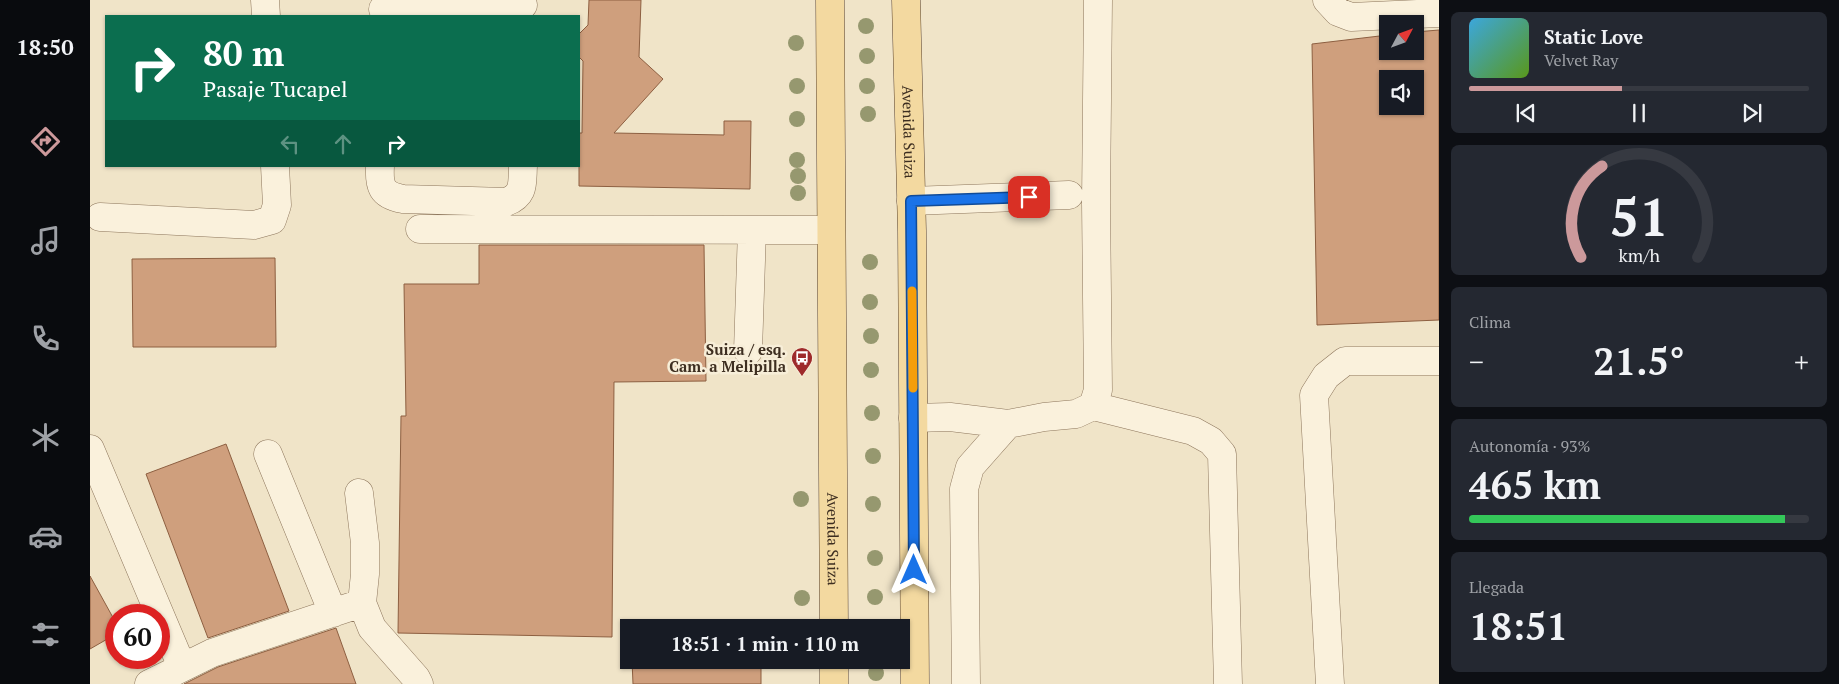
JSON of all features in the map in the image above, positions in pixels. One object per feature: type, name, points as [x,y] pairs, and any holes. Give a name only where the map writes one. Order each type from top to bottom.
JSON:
[{"type":"main road","name":"Avenida Suiza","points":[[830,0],[834,619]]},
{"type":"main road","name":"Avenida Suiza","points":[[906,0],[911,201],[916,684]]},
{"type":"main road","points":[[834,669],[834,684]]},
{"type":"lane","points":[[265,0],[266,15]]},
{"type":"lane","points":[[1093,406],[1098,390],[1096,202],[1098,0]]},
{"type":"lane","points":[[1327,0],[1338,12],[1351,17],[1439,13]]},
{"type":"lane","points":[[383,8],[522,7]]},
{"type":"lane","points":[[100,217],[254,225],[272,220],[277,205],[275,167]]},
{"type":"lane","points":[[380,167],[379,182],[384,191],[392,197],[403,199],[506,202],[514,199],[520,192],[523,167]]},
{"type":"lane","points":[[911,201],[1069,195]]},
{"type":"lane","points":[[420,229],[831,230]]},
{"type":"lane","points":[[748,350],[752,230]]},
{"type":"lane","points":[[1330,684],[1314,395],[1326,376],[1345,361],[1439,361]]},
{"type":"lane","points":[[913,418],[950,417],[1008,424],[1044,417],[1076,414],[1093,406],[1193,431],[1211,441],[1222,454],[1228,684]]},
{"type":"lane","points":[[966,684],[964,489],[970,467],[1008,424]]},
{"type":"lane","points":[[90,449],[182,667]]},
{"type":"lane","points":[[268,454],[333,613]]},
{"type":"lane","points":[[359,493],[365,543],[365,574],[362,603],[372,628],[416,678],[419,684]]},
{"type":"lane","points":[[149,684],[212,653],[362,603]]},
{"type":"building","points":[[589,0],[641,0],[639,57],[663,79],[614,133],[724,135],[724,121],[751,121],[750,189],[579,186],[583,61],[580,58],[580,33],[588,25]]},
{"type":"building","points":[[1439,30],[1439,320],[1317,325],[1312,44],[1379,36],[1379,60],[1424,60],[1424,31]]},
{"type":"building","points":[[479,245],[704,245],[706,381],[614,382],[612,637],[398,633],[401,416],[406,416],[404,284],[479,284]]},
{"type":"building","points":[[275,258],[276,347],[133,347],[132,259]]},
{"type":"building","points":[[226,444],[289,611],[208,638],[146,474]]},
{"type":"building","points":[[90,576],[105,604],[105,640],[90,649]]},
{"type":"building","points":[[336,628],[356,684],[184,684],[218,667]]},
{"type":"building","points":[[632,669],[761,669],[761,684],[633,684]]},
{"type":"slow traffic","points":[[912,291],[913,388]]},
{"type":"place","name":"Suiza / esq. Cam. a Melipilla","points":[[802,377]]},
{"type":"route","points":[[914,570],[911,201],[1029,197]]}]
